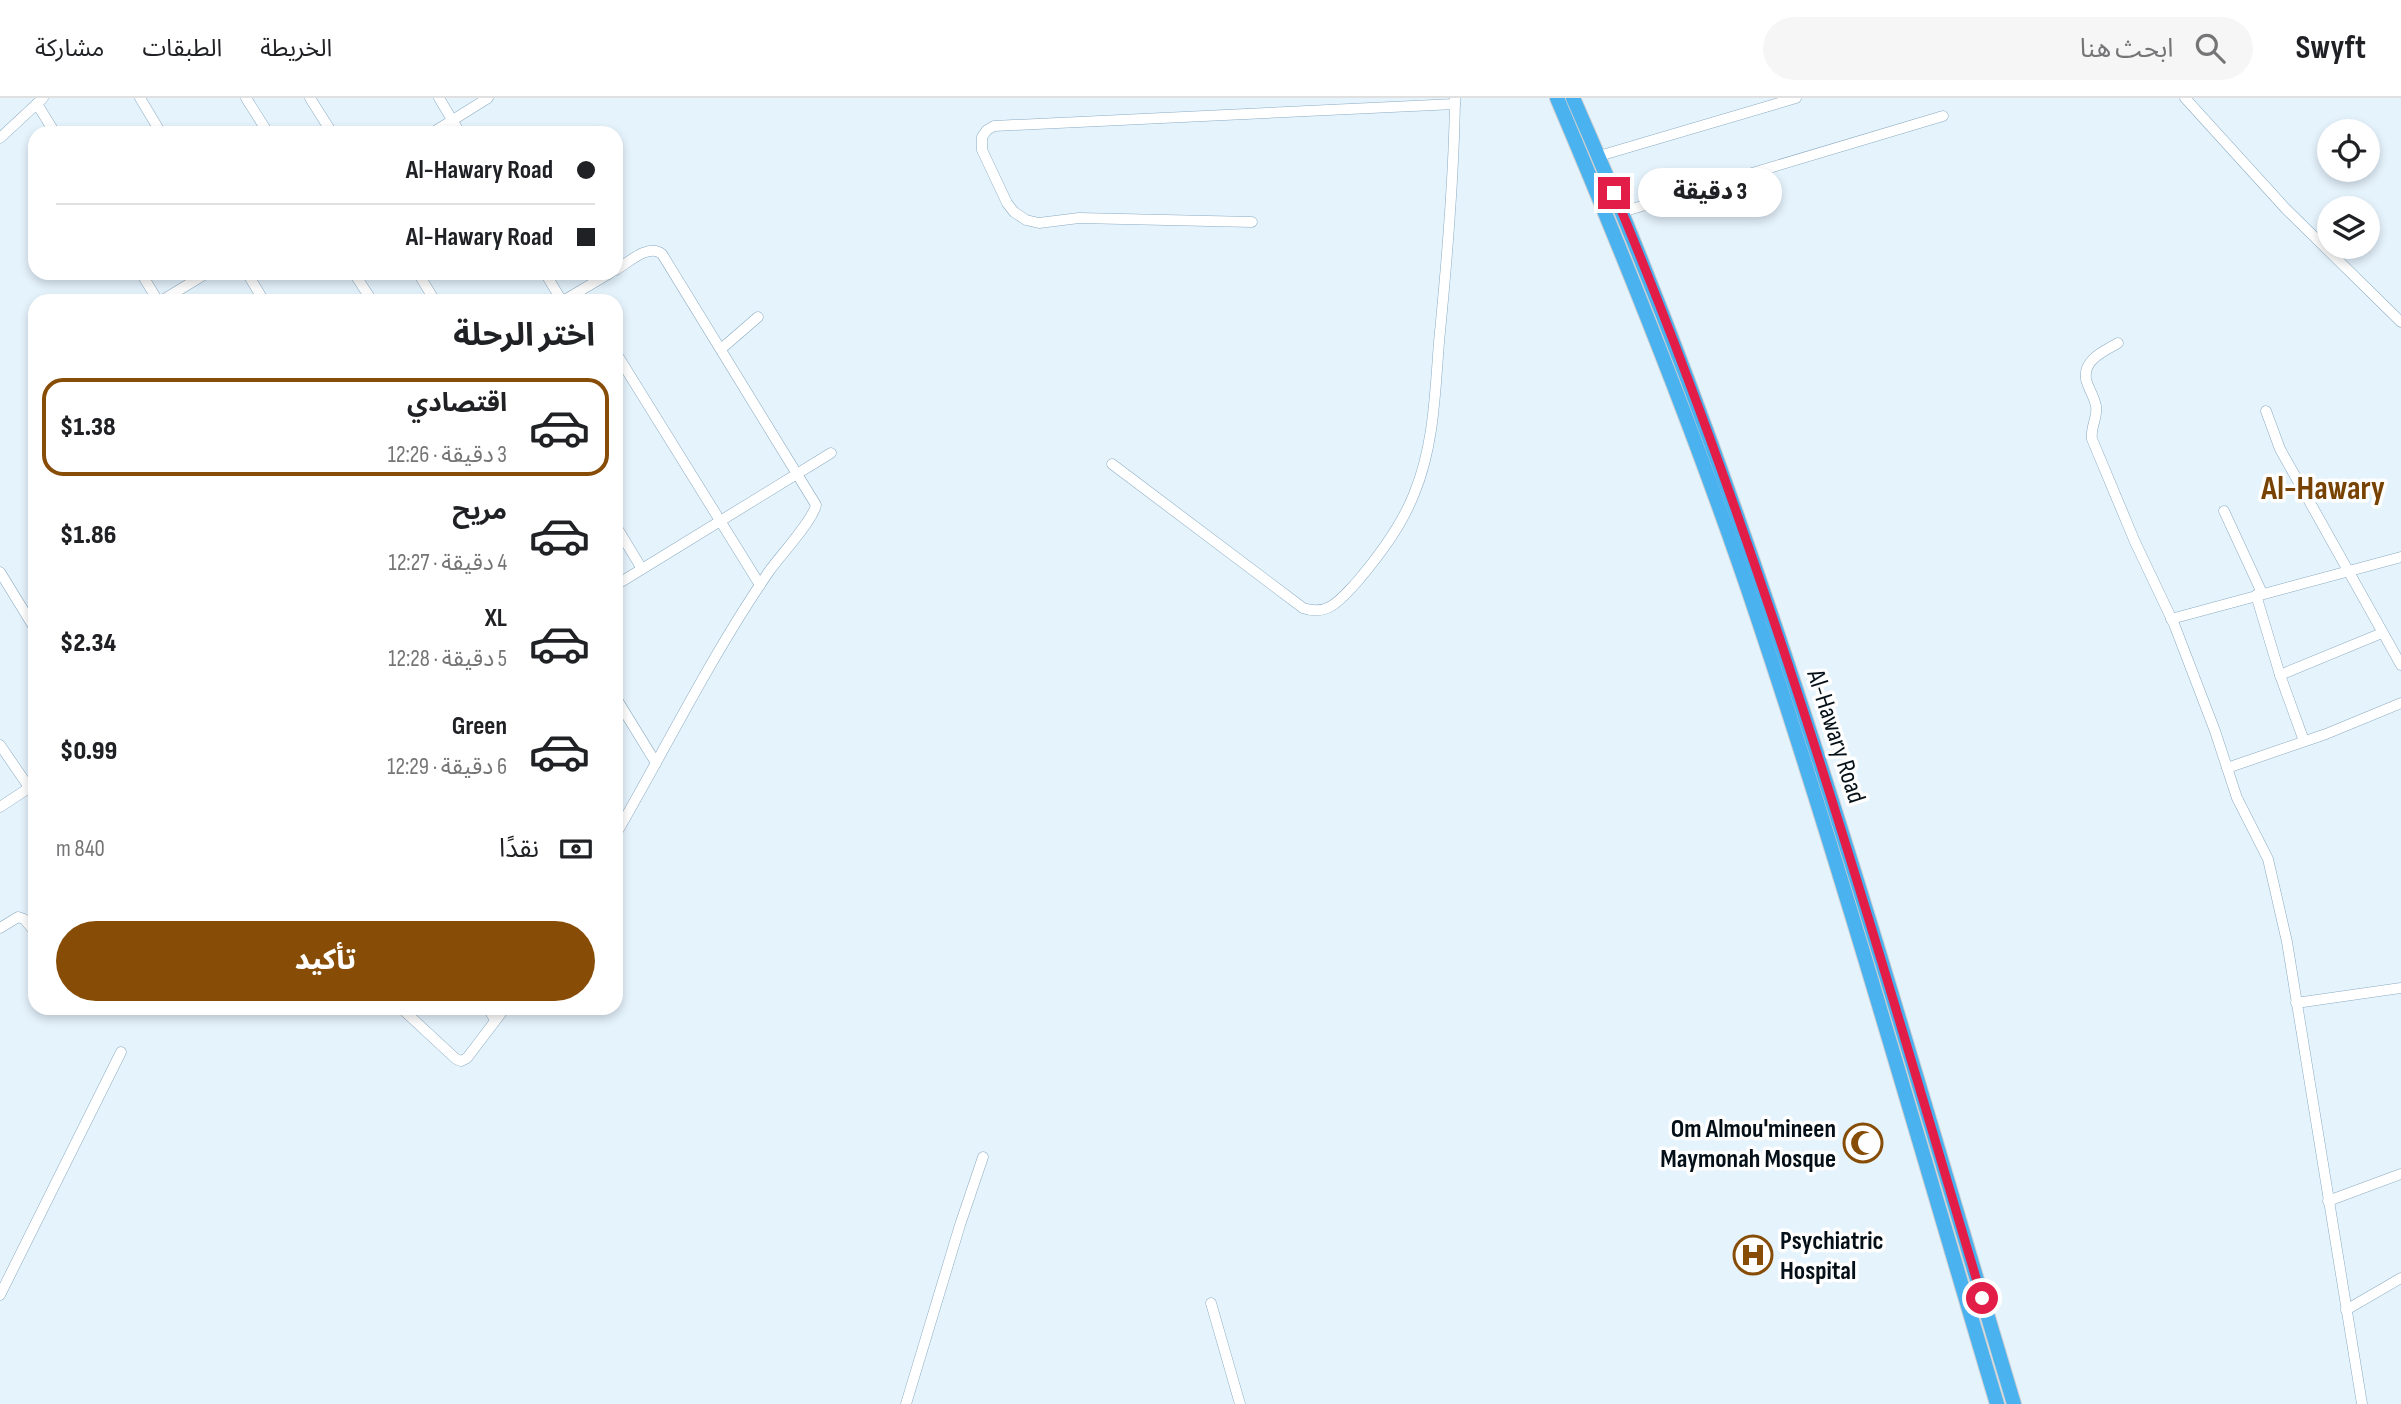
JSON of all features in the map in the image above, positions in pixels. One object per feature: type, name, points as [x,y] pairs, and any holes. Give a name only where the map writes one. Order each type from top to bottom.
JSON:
[{"type":"highway","name":"Al-Hawary Road","points":[[1557,98],[1681,403],[1760,624],[1814,763],[1997,1404]]},
{"type":"highway","name":"Al-Hawary Road","points":[[1573,98],[1622,212],[1703,417],[2014,1404]]},
{"type":"street","points":[[140,98],[157,126]]},
{"type":"street","points":[[246,98],[264,126]]},
{"type":"street","points":[[310,98],[328,126]]},
{"type":"street","points":[[439,98],[456,126]]},
{"type":"street","points":[[443,126],[488,98]]},
{"type":"street","points":[[1599,156],[1796,98]]},
{"type":"street","points":[[2185,98],[2285,208],[2401,322]]},
{"type":"street","points":[[0,138],[40,101],[52,126]]},
{"type":"street","points":[[1112,464],[1303,608],[1318,611],[1338,602],[1379,555],[1397,528],[1414,496],[1423,471],[1431,430],[1449,238],[1455,101],[994,126],[982,136],[982,150],[1001,195],[1014,212],[1026,220],[1039,223],[1079,218],[1252,222]]},
{"type":"street","points":[[1622,212],[1943,116]]},
{"type":"street","points":[[623,266],[649,250],[660,252],[815,500],[815,511],[760,585],[725,641],[623,822]]},
{"type":"street","points":[[172,294],[195,280]]},
{"type":"street","points":[[585,294],[602,280]]},
{"type":"street","points":[[721,349],[758,317]]},
{"type":"street","points":[[2118,343],[2094,358],[2087,368],[2086,379],[2096,411],[2092,424],[2092,439],[2171,619],[2215,731],[2237,798],[2268,859],[2287,942],[2362,1404]]},
{"type":"street","points":[[623,365],[760,585]]},
{"type":"street","points":[[2266,411],[2280,449],[2401,665]]},
{"type":"street","points":[[623,581],[831,453]]},
{"type":"street","points":[[2224,511],[2259,594],[2280,675],[2304,741]]},
{"type":"street","points":[[623,538],[642,569]]},
{"type":"street","points":[[2171,619],[2401,557]]},
{"type":"street","points":[[0,572],[28,618]]},
{"type":"street","points":[[2280,675],[2382,633]]},
{"type":"street","points":[[2227,768],[2401,703]]},
{"type":"street","points":[[623,709],[656,763]]},
{"type":"street","points":[[0,745],[28,783]]},
{"type":"street","points":[[0,807],[28,793]]},
{"type":"street","points":[[0,928],[18,917],[28,924]]},
{"type":"street","points":[[2296,1003],[2401,988]]},
{"type":"street","points":[[409,1015],[459,1060],[467,1058],[499,1015]]},
{"type":"street","points":[[492,1015],[495,1020]]},
{"type":"street","points":[[0,1296],[121,1052]]},
{"type":"street","points":[[906,1404],[983,1157]]},
{"type":"street","points":[[2328,1201],[2400,1175],[2401,1186]]},
{"type":"street","points":[[2346,1310],[2401,1278]]},
{"type":"street","points":[[1211,1303],[1239,1404]]},
{"type":"place","name":"Om Almou'mineen Maymonah Mosque","points":[[1863,1143]]},
{"type":"place","name":"Psychiatric Hospital","points":[[1753,1255]]},
{"type":"district","name":"Al-Hawary","points":[[2323,487]]},
{"type":"route","points":[[1614,193],[1703,417],[1821,761],[1982,1298]]}]
